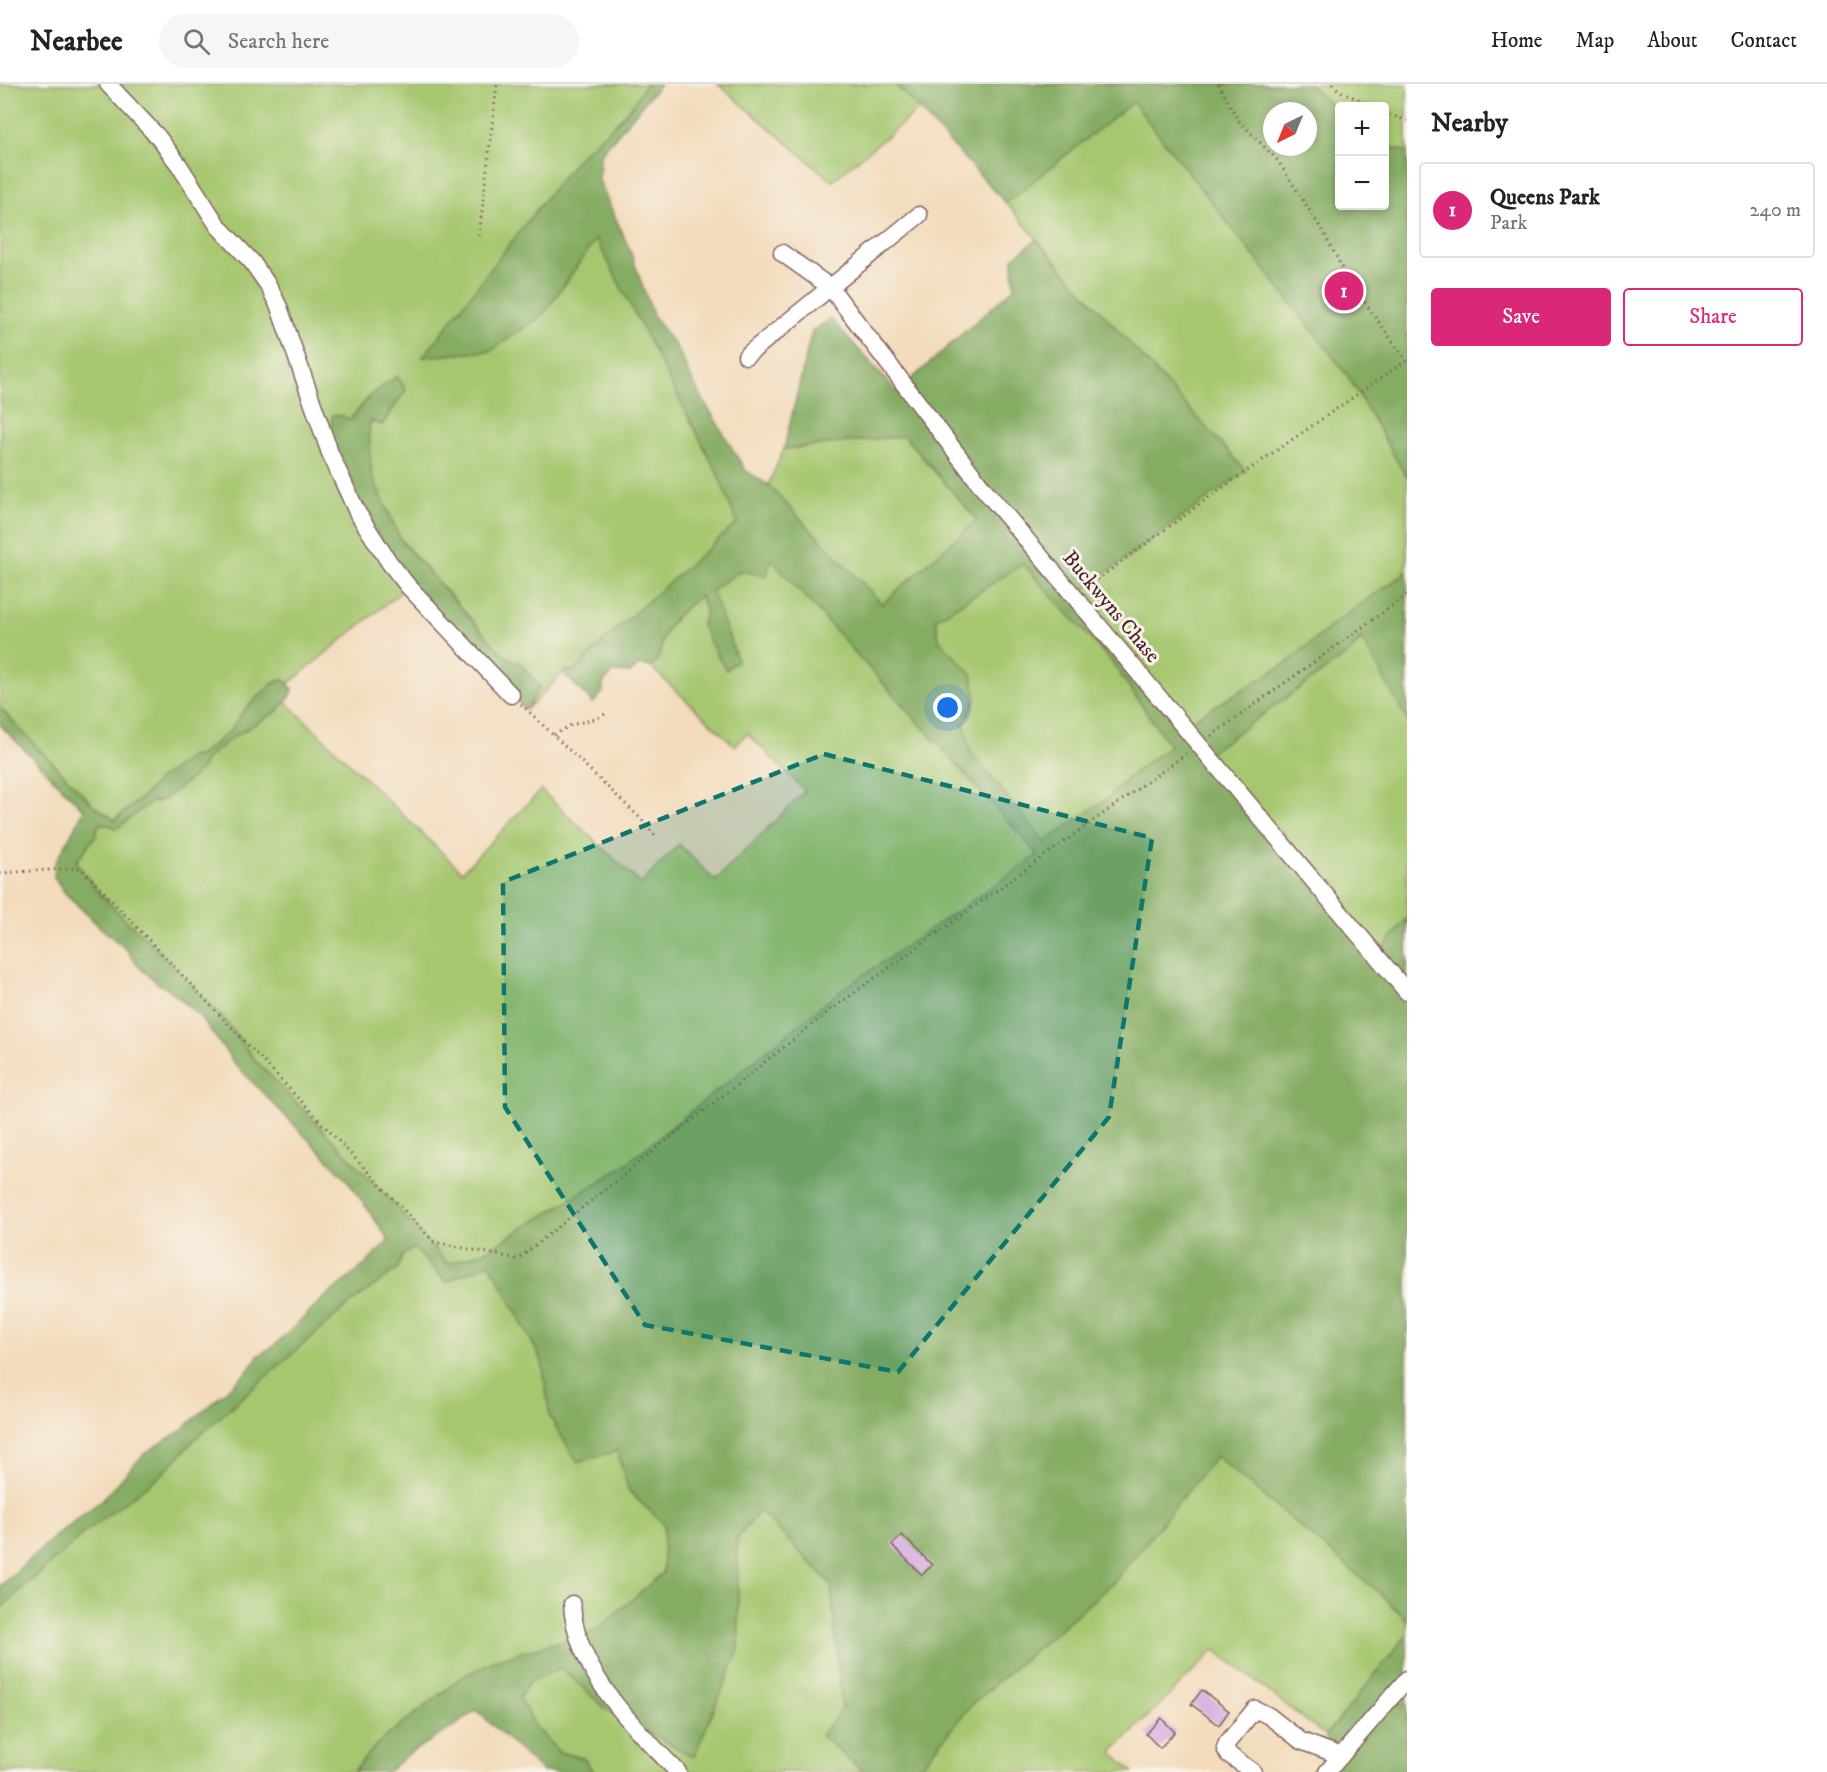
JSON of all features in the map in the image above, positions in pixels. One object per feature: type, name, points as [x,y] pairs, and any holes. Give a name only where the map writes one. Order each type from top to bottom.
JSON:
[{"type":"lane","points":[[108,84],[158,137],[185,173],[218,226],[252,262],[268,285],[279,307],[330,453],[357,512],[389,562],[408,586],[511,695]]},
{"type":"lane","points":[[746,356],[919,216]]},
{"type":"lane","name":"Buckwyns Chase","points":[[782,253],[830,287],[983,488],[1407,992]]},
{"type":"lane","points":[[572,1604],[573,1623],[578,1640],[597,1677],[627,1717],[678,1772]]},
{"type":"lane","points":[[1327,1772],[1407,1679]]},
{"type":"lane","points":[[1253,1772],[1228,1754],[1225,1748],[1255,1709],[1269,1716],[1301,1741],[1341,1756]]},
{"type":"path","points":[[479,236],[497,84]]},
{"type":"path","points":[[1073,597],[1215,493],[1407,360],[1348,279],[1324,233],[1278,160],[1239,121],[1218,84]]},
{"type":"path","points":[[1332,84],[1340,91],[1363,102]]},
{"type":"path","points":[[1389,113],[1407,121]]},
{"type":"path","points":[[0,873],[81,868],[434,1242],[518,1259],[829,1011],[1407,595]]},
{"type":"path","points":[[511,695],[641,819],[657,838]]},
{"type":"path","points":[[554,735],[571,725],[605,714]]},
{"type":"highlighted area","points":[[824,754],[1152,838],[1109,1117],[898,1372],[645,1325],[505,1107],[503,882]]},
{"type":"green space","points":[[0,84],[645,84],[639,97],[614,126],[574,163],[490,351],[543,315],[596,238],[717,472],[738,523],[614,631],[574,672],[565,671],[526,710],[540,686],[519,662],[503,655],[401,540],[371,474],[369,428],[371,421],[382,425],[405,390],[397,376],[371,395],[349,420],[408,586],[288,684],[283,679],[245,709],[230,731],[199,756],[159,780],[146,794],[114,820],[94,806],[0,708]]},
{"type":"green space","points":[[645,84],[660,84],[600,155],[599,181],[629,248],[654,318],[677,348],[695,386],[745,470],[768,485],[882,604],[977,520],[904,436],[784,449],[812,331],[831,319],[897,392],[1014,288],[1013,258],[1036,240],[1246,471],[1073,597],[1182,726],[1287,663],[1337,621],[1407,572],[1407,720],[1361,638],[1349,653],[1206,755],[1377,956],[1407,918],[1407,1620],[1378,1592],[1216,1456],[1112,1584],[972,1704],[916,1772],[864,1772],[821,1735],[842,1709],[831,1584],[760,1511],[737,1538],[739,1650],[694,1757],[607,1710],[561,1668],[529,1682],[519,1698],[536,1727],[559,1752],[583,1758],[594,1772],[543,1772],[476,1710],[455,1726],[410,1753],[387,1772],[353,1772],[377,1744],[465,1675],[498,1659],[595,1631],[663,1573],[664,1524],[629,1491],[617,1451],[577,1462],[550,1417],[542,1361],[490,1263],[446,1282],[414,1248],[402,1256],[397,1269],[347,1306],[317,1332],[196,1438],[161,1475],[85,1532],[0,1609],[0,1586],[57,1534],[102,1500],[145,1453],[179,1432],[246,1373],[259,1355],[275,1345],[324,1298],[366,1264],[389,1240],[345,1177],[235,1064],[202,1019],[169,989],[159,984],[138,966],[127,950],[65,893],[54,877],[55,864],[84,810],[0,725],[0,708],[94,806],[115,820],[146,794],[158,780],[192,756],[199,756],[230,731],[245,709],[272,684],[283,679],[293,689],[290,697],[276,712],[233,737],[206,759],[201,770],[165,799],[150,803],[116,829],[110,825],[99,824],[95,836],[76,862],[98,892],[225,1020],[255,1060],[374,1183],[448,1264],[484,1252],[620,1169],[839,992],[1038,855],[771,559],[767,576],[740,571],[712,590],[737,660],[726,670],[702,624],[706,611],[700,596],[670,624],[659,656],[651,667],[639,665],[630,673],[614,672],[603,683],[603,692],[593,703],[565,675],[565,671],[574,671],[614,631],[737,523],[717,472],[596,239],[543,315],[490,351],[423,357],[572,165],[622,118]],"holes":[[[1023,564],[1112,662],[1170,746],[1131,775],[1110,796],[1045,842],[971,753],[964,724],[976,700],[972,674],[939,640],[936,619]]]},
{"type":"green space","points":[[718,84],[1407,84],[1407,572],[1337,621],[1287,663],[1182,726],[1073,597],[1245,471],[1112,326],[1006,203],[920,109],[832,181]]},
{"type":"green space","points":[[895,84],[1309,84],[1335,109],[1335,210],[1389,210],[1389,146],[1407,152],[1407,478],[1348,376],[1133,102],[1006,203]]},
{"type":"green space","points":[[397,376],[406,390],[382,425],[371,421],[369,428],[371,474],[401,541],[503,655],[519,662],[540,686],[526,710],[408,586],[330,453],[332,415],[343,416],[350,420],[371,395]]},
{"type":"green space","points":[[904,436],[977,520],[882,604],[768,485],[784,449]]},
{"type":"green space","points":[[771,559],[1041,858],[839,992],[620,1169],[484,1252],[448,1264],[374,1183],[255,1060],[225,1020],[98,892],[76,862],[95,836],[99,824],[116,828],[150,803],[165,799],[201,770],[206,759],[233,737],[276,712],[286,702],[462,872],[541,790],[641,884],[679,844],[715,881],[805,791],[747,733],[735,746],[651,667],[659,656],[664,636],[675,618],[700,596],[726,670],[737,660],[712,590],[740,571]]},
{"type":"green space","points":[[1023,563],[1112,662],[1170,746],[1131,775],[1111,796],[1045,842],[971,753],[964,724],[976,700],[972,674],[939,640],[936,619]]},
{"type":"green space","points":[[1407,588],[1407,992],[1206,755],[1349,653]]},
{"type":"green space","points":[[414,1248],[446,1282],[490,1262],[542,1361],[550,1417],[577,1462],[617,1451],[629,1491],[664,1524],[663,1573],[595,1631],[548,1645],[465,1675],[377,1744],[353,1772],[0,1772],[0,1609],[85,1532],[161,1475],[196,1438],[317,1332],[347,1306],[397,1269],[402,1256]]},
{"type":"green space","points":[[1216,1456],[1378,1592],[1407,1620],[1407,1635],[1326,1736],[1215,1650],[1112,1752],[1133,1772],[916,1772],[972,1704],[1112,1584]]},
{"type":"green space","points":[[760,1511],[831,1584],[842,1709],[864,1772],[594,1772],[583,1758],[559,1752],[536,1727],[519,1698],[529,1682],[561,1667],[607,1710],[739,1650],[737,1538]]},
{"type":"green space","points":[[1407,1635],[1407,1772],[1327,1772],[1331,1766],[1326,1736]]},
{"type":"building","points":[[902,1535],[932,1565],[922,1575],[892,1545]]},
{"type":"building","points":[[1202,1690],[1229,1711],[1219,1725],[1191,1704]]},
{"type":"building","points":[[1161,1718],[1175,1732],[1160,1748],[1146,1734]]},
{"type":"place","name":"Queens Park","points":[[1344,291]]}]
